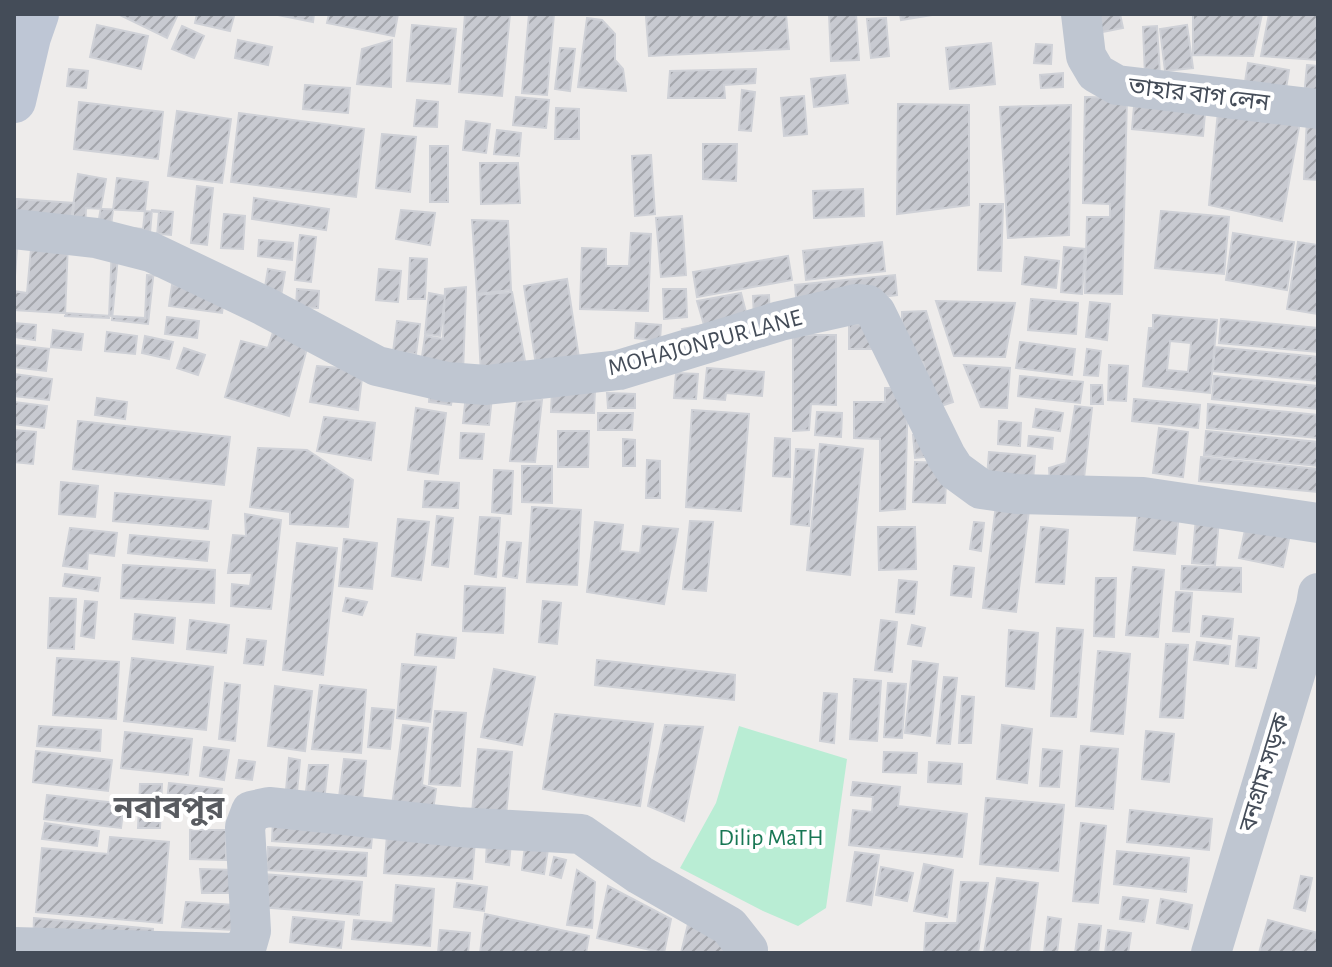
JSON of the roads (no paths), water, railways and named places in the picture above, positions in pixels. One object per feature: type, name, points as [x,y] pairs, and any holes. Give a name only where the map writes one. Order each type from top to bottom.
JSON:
[{"type":"main road","points":[[14,101],[37,14]]},
{"type":"street","name":"তাহার বাগ লেন","points":[[1081,14],[1086,56],[1096,73],[1117,85],[1318,109]]},
{"type":"street","name":"MOHAJONPUR LANE","points":[[14,229],[96,238],[151,252],[264,306],[377,366],[447,382],[486,385],[619,370],[780,321],[856,304],[868,305],[876,313],[955,470],[981,489],[1016,494],[1143,497],[1318,523]]},
{"type":"street","name":"বনগ্রাম সড়ক","points":[[1211,953],[1318,593]]},
{"type":"street","points":[[14,947],[233,953],[247,945],[251,931],[245,827],[251,811],[269,807],[458,827],[581,834],[640,875],[729,926],[748,953]]},
{"type":"district","name":"নবাবপুর","points":[[169,808]]},
{"type":"park label","name":"Dilip MaTH","points":[[771,838]]}]
